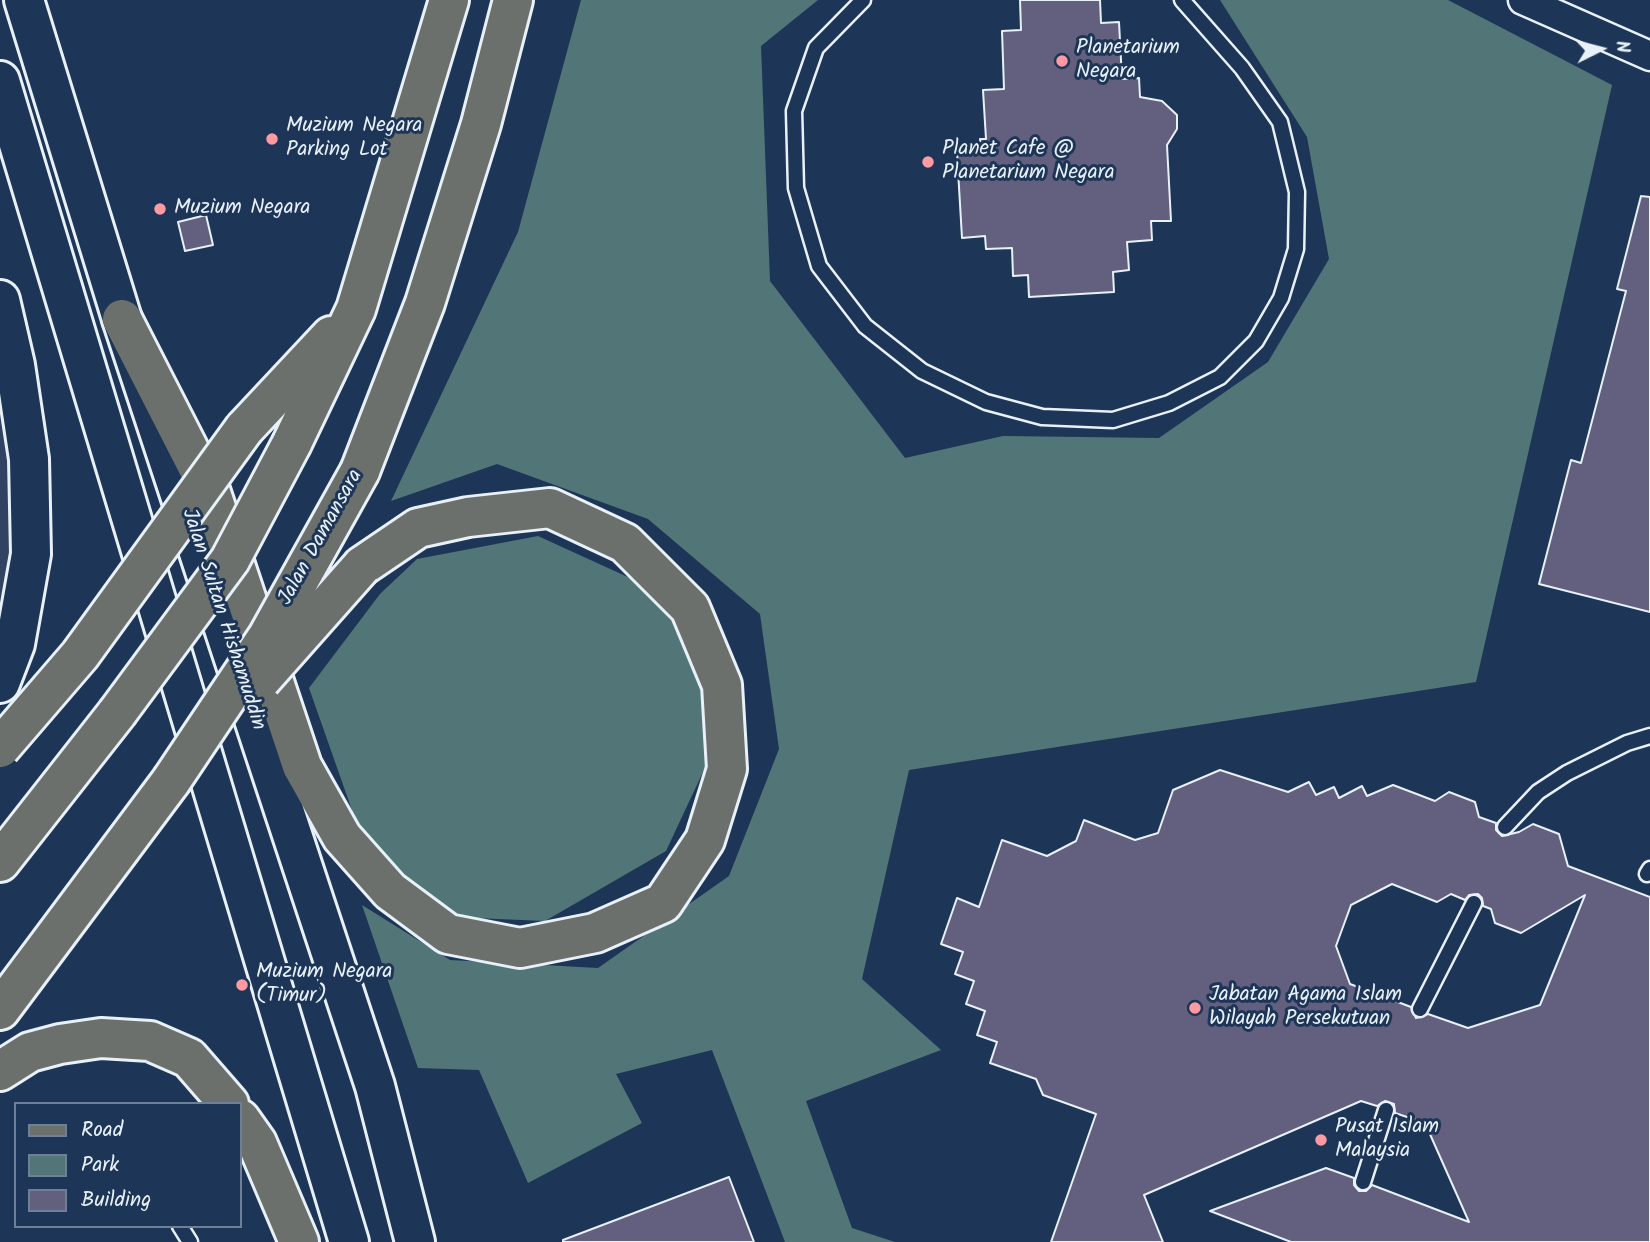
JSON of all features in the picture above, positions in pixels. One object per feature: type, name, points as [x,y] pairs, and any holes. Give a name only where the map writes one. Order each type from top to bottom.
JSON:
[{"type":"main road","name":"Jalan Sultan Hishamuddin","points":[[24,0],[122,319],[375,1086],[415,1242]]},
{"type":"main road","points":[[0,862],[117,713],[230,560],[292,443],[356,309],[449,0]]},
{"type":"main road","name":"Jalan Damansara","points":[[0,1010],[171,781],[268,636],[360,471],[425,303],[481,124],[513,0]]},
{"type":"main road","points":[[0,81],[349,1242]]},
{"type":"main road","points":[[0,300],[15,365],[29,459],[31,554],[15,644],[0,683]]},
{"type":"main road","points":[[0,748],[80,655],[244,429],[356,309]]},
{"type":"main road","points":[[122,319],[211,493],[302,766],[342,837],[390,891],[448,934],[520,948],[594,933],[663,903],[705,840],[727,769],[722,685],[690,608],[625,543],[550,508],[468,517],[418,528],[362,566],[171,781]]},
{"type":"main road","points":[[0,1071],[30,1052],[60,1044],[101,1038],[150,1041],[189,1058],[227,1102]]},
{"type":"main road","points":[[242,1122],[257,1143],[299,1242]]},
{"type":"street","points":[[1523,0],[1650,56]]},
{"type":"lane","points":[[863,0],[816,48],[794,111],[796,188],[819,266],[865,326],[922,371],[986,402],[1042,417],[1113,420],[1169,403],[1220,377],[1255,341],[1275,309],[1296,249],[1297,192],[1280,122],[1242,68],[1182,0]]},
{"type":"lane","points":[[1505,827],[1538,792],[1567,773],[1627,743],[1650,736]]},
{"type":"lane","points":[[1420,1009],[1474,903]]},
{"type":"lane","points":[[1363,1182],[1386,1110]]},
{"type":"shaded area","points":[[0,399],[14,456],[8,576],[0,599]]},
{"type":"green space","points":[[581,0],[818,0],[761,46],[770,281],[905,458],[1003,436],[1159,438],[1268,362],[1329,259],[1307,137],[1220,0],[1448,0],[1612,85],[1476,682],[909,770],[862,979],[941,1050],[806,1101],[852,1228],[895,1242],[785,1242],[712,1050],[616,1074],[642,1123],[528,1183],[479,1070],[418,1068],[362,905],[450,960],[598,968],[729,876],[779,749],[760,614],[648,519],[497,464],[391,501],[518,232]]},
{"type":"green space","points":[[538,536],[654,589],[700,660],[710,757],[666,851],[545,921],[450,917],[386,871],[360,833],[309,688],[380,594],[417,559]]},
{"type":"building","name":"Planetarium Negara","points":[[1020,0],[1100,0],[1101,23],[1119,22],[1122,79],[1139,78],[1140,97],[1162,101],[1177,115],[1177,129],[1167,145],[1171,221],[1151,221],[1152,240],[1127,242],[1129,270],[1113,272],[1114,292],[1029,297],[1028,275],[1013,276],[1012,248],[986,249],[985,236],[962,238],[957,153],[981,152],[980,139],[986,139],[983,90],[1004,89],[1002,31],[1021,30]]},
{"type":"building","points":[[1641,196],[1650,197],[1650,612],[1539,584],[1571,460],[1581,463],[1626,291],[1617,289]]},
{"type":"building","points":[[206,215],[213,245],[185,251],[178,222]]},
{"type":"building","name":"Jabatan Agama Islam Wilayah Persekutuan","points":[[1220,770],[1288,792],[1309,782],[1316,795],[1334,787],[1339,798],[1362,786],[1367,796],[1393,785],[1435,801],[1449,792],[1475,802],[1479,817],[1496,823],[1496,830],[1502,836],[1519,832],[1533,824],[1559,834],[1568,866],[1650,897],[1650,1242],[1291,1242],[1210,1211],[1326,1168],[1354,1178],[1354,1185],[1359,1191],[1366,1191],[1372,1185],[1469,1222],[1425,1123],[1395,1113],[1394,1104],[1385,1101],[1377,1106],[1361,1101],[1144,1195],[1163,1242],[1051,1242],[1096,1114],[1043,1095],[1036,1079],[990,1063],[997,1042],[977,1035],[985,1011],[966,1004],[974,981],[955,974],[963,952],[941,944],[957,898],[979,907],[1002,840],[1047,856],[1076,841],[1084,820],[1135,840],[1158,833],[1173,790]],"holes":[[[1392,884],[1437,902],[1451,894],[1465,900],[1469,895],[1478,894],[1482,898],[1483,906],[1491,909],[1495,923],[1521,933],[1585,895],[1540,1005],[1468,1028],[1428,1014],[1416,1018],[1411,1007],[1350,984],[1336,946],[1351,905]]]},
{"type":"building","points":[[729,1177],[754,1242],[563,1242],[563,1240]]},
{"type":"place","name":"Planetarium Negara","points":[[1062,61]]},
{"type":"place","name":"Muzium Negara Parking Lot","points":[[272,139]]},
{"type":"place","name":"Planet Cafe @ Planetarium Negara","points":[[928,162]]},
{"type":"place","name":"Muzium Negara","points":[[160,209]]},
{"type":"place","name":"Muzium Negara (Timur)","points":[[242,985]]},
{"type":"place","name":"Jabatan Agama Islam Wilayah Persekutuan","points":[[1195,1008]]},
{"type":"place","name":"Pusat Islam Malaysia","points":[[1321,1140]]}]
